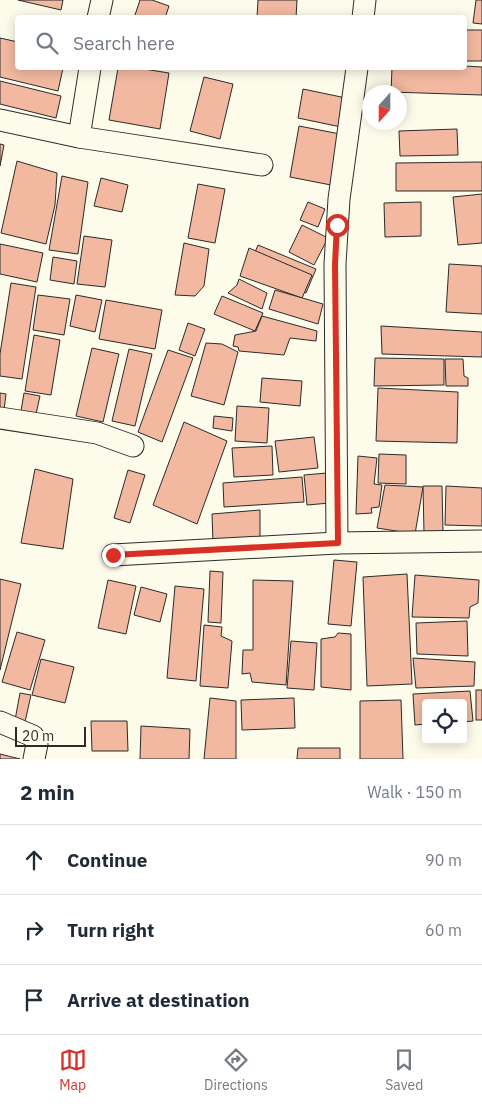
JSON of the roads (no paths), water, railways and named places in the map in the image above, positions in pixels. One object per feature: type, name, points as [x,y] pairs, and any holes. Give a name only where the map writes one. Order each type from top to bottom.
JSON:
[{"type":"street","points":[[99,15],[102,0]]},
{"type":"street","points":[[363,15],[365,0]]},
{"type":"street","points":[[79,137],[90,70]]},
{"type":"street","points":[[338,543],[336,245],[339,199],[357,70]]},
{"type":"street","points":[[0,120],[79,137],[262,165]]},
{"type":"street","points":[[0,418],[97,433],[133,446]]},
{"type":"street","points":[[113,555],[338,543],[482,540]]},
{"type":"street","points":[[0,722],[33,736],[37,744],[34,759]]}]
